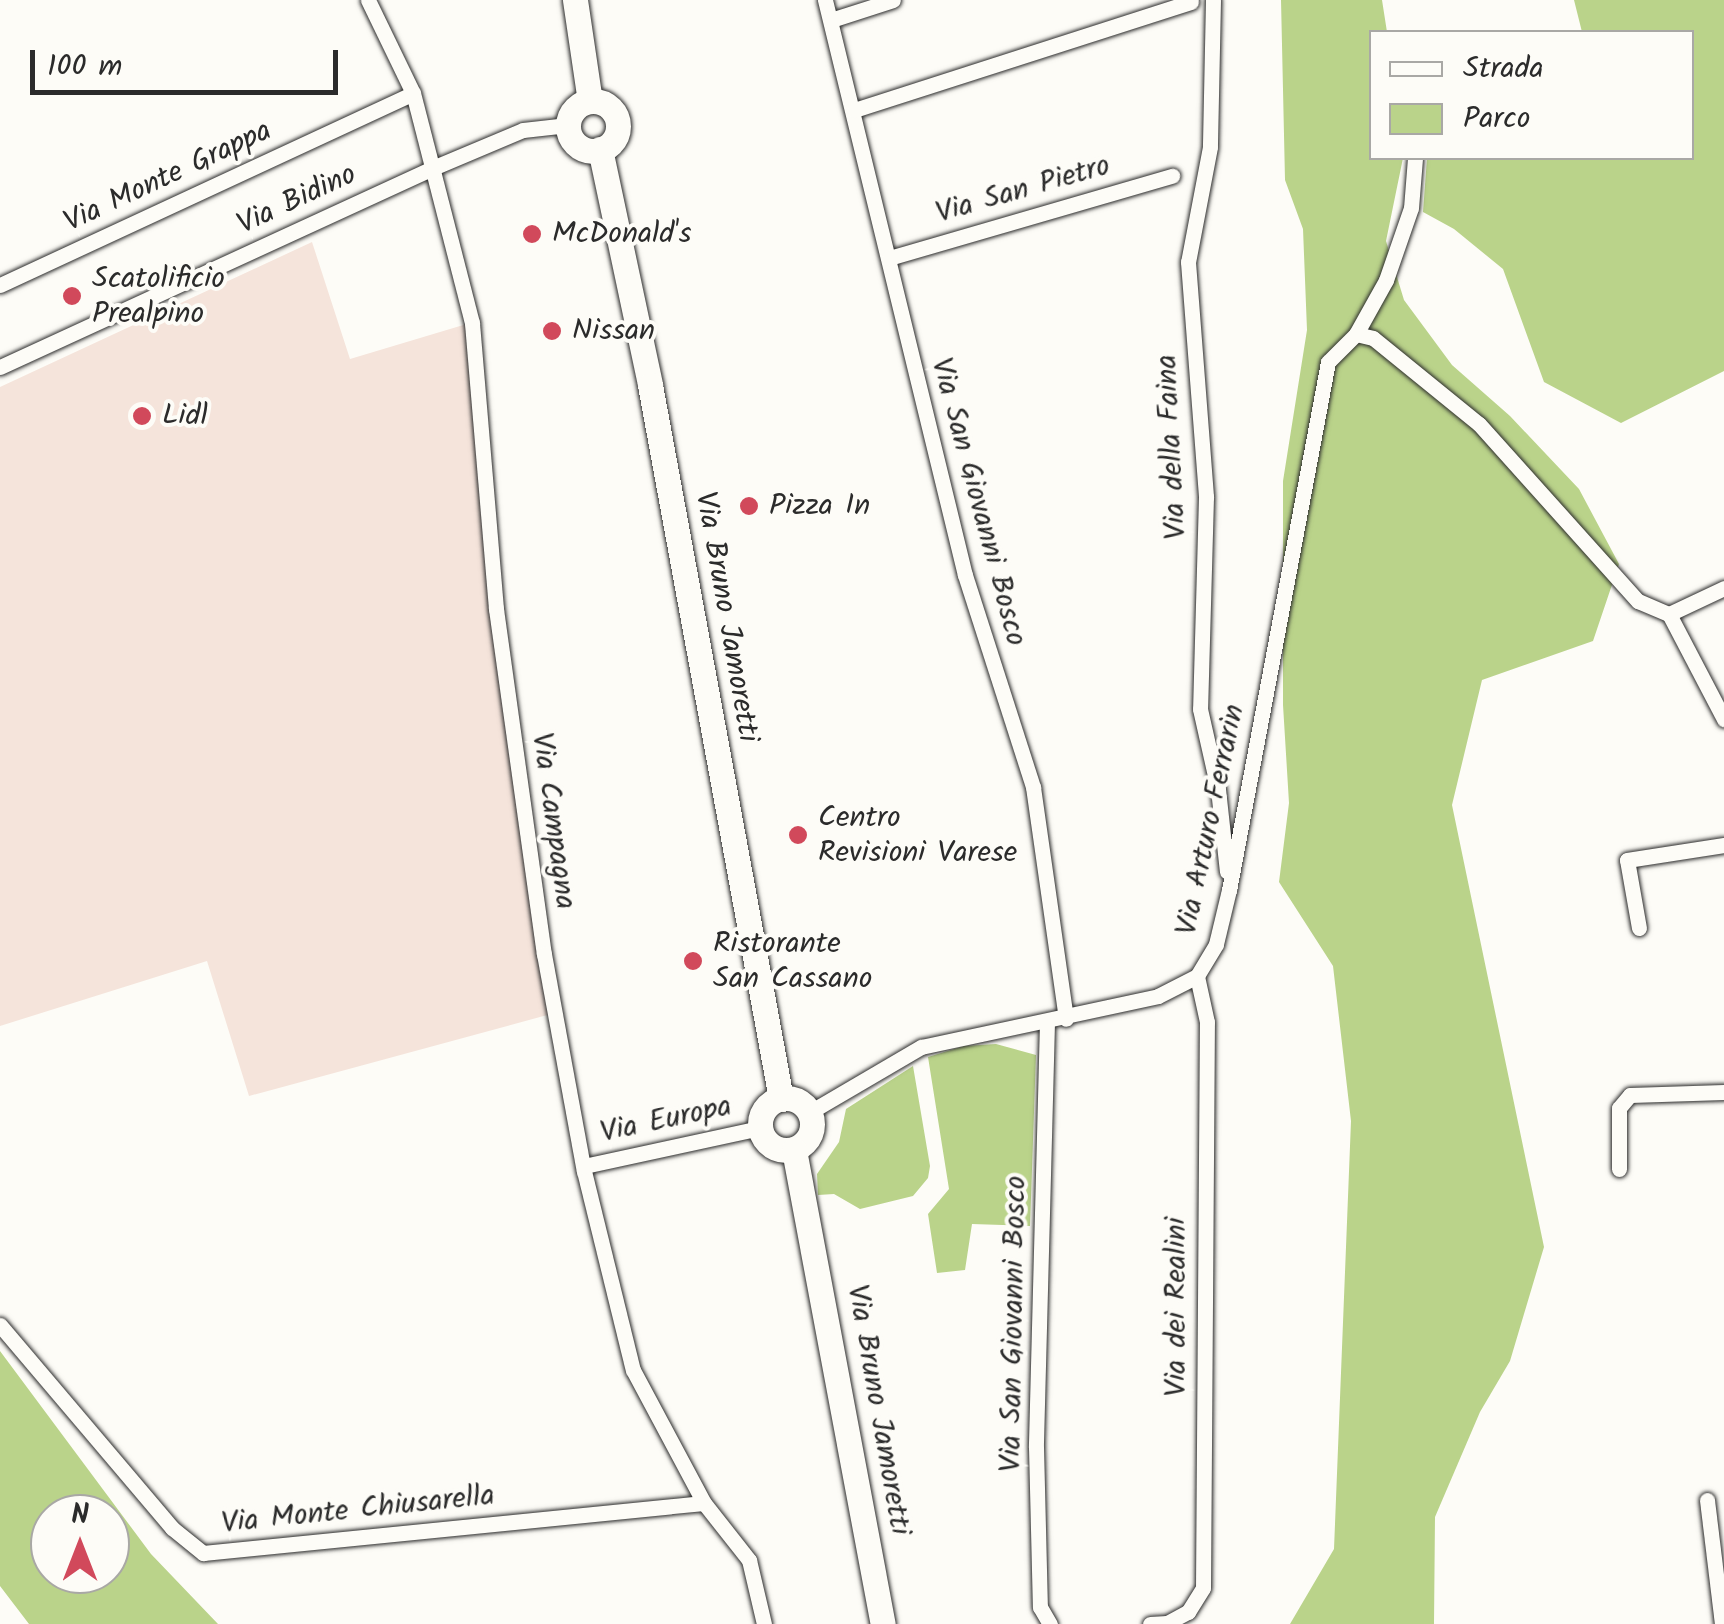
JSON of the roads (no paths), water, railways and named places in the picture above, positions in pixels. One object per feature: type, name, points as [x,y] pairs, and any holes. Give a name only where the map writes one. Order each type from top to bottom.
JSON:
[{"type":"main road","name":"Via Bruno Jamoretti","points":[[575,0],[590,101],[607,106],[617,120],[614,138],[600,149],[650,385],[781,1098]]},
{"type":"main road","points":[[590,101],[574,109],[568,124],[578,146],[600,149]]},
{"type":"main road","points":[[781,1098],[798,1100],[810,1112],[812,1130],[802,1146],[794,1150],[776,1148],[760,1128],[765,1109],[781,1098]]},
{"type":"main road","name":"Via Bruno Jamoretti","points":[[794,1150],[845,1403],[883,1624]]},
{"type":"street","name":"Via Campagna","points":[[368,0],[413,93],[472,323],[496,608],[544,954],[584,1166],[633,1370],[704,1503],[749,1560],[764,1624]]},
{"type":"street","name":"Via San Giovanni Bosco","points":[[826,0],[964,575],[1033,786],[1066,1018]]},
{"type":"street","points":[[831,20],[892,0]]},
{"type":"street","name":"Via della Faina","points":[[1213,0],[1210,147],[1188,262],[1206,497],[1200,709],[1218,789],[1229,890]]},
{"type":"street","points":[[854,110],[1191,2]]},
{"type":"street","name":"Via Monte Grappa","points":[[0,285],[413,93]]},
{"type":"street","name":"Via Bidino","points":[[0,366],[435,167],[523,130],[568,124]]},
{"type":"street","name":"Via Arturo Ferrarin","points":[[810,1112],[921,1047],[1158,996],[1197,976],[1216,944],[1229,890],[1328,362],[1340,345],[1356,334],[1386,280],[1411,208],[1414,160]]},
{"type":"street","name":"Via San Pietro","points":[[889,258],[1172,176]]},
{"type":"street","points":[[1356,334],[1372,338],[1479,424],[1638,601],[1669,614],[1724,719]]},
{"type":"street","points":[[1669,614],[1724,588]]},
{"type":"street","points":[[1639,928],[1627,860],[1724,845]]},
{"type":"street","name":"Via dei Realini","points":[[1150,1624],[1167,1623],[1188,1612],[1203,1588],[1207,1022],[1197,976]]},
{"type":"street","name":"Via San Giovanni Bosco","points":[[1047,1022],[1036,1447],[1040,1608],[1050,1624]]},
{"type":"street","points":[[1619,1169],[1619,1108],[1630,1095],[1724,1092]]},
{"type":"street","name":"Via Europa","points":[[584,1166],[760,1128]]},
{"type":"street","name":"Via Monte Chiusarella","points":[[0,1325],[172,1528],[203,1554],[704,1503]]},
{"type":"street","points":[[1706,1500],[1722,1624]]},
{"type":"place","name":"McDonald's","points":[[532,234]]},
{"type":"place","name":"Scatolificio Prealpino","points":[[72,296]]},
{"type":"place","name":"Nissan","points":[[552,331]]},
{"type":"place","name":"Lidl","points":[[142,416]]},
{"type":"place","name":"Pizza In","points":[[749,506]]},
{"type":"place","name":"Centro Revisioni Varese","points":[[798,835]]},
{"type":"place","name":"Ristorante San Cassano","points":[[693,961]]}]
